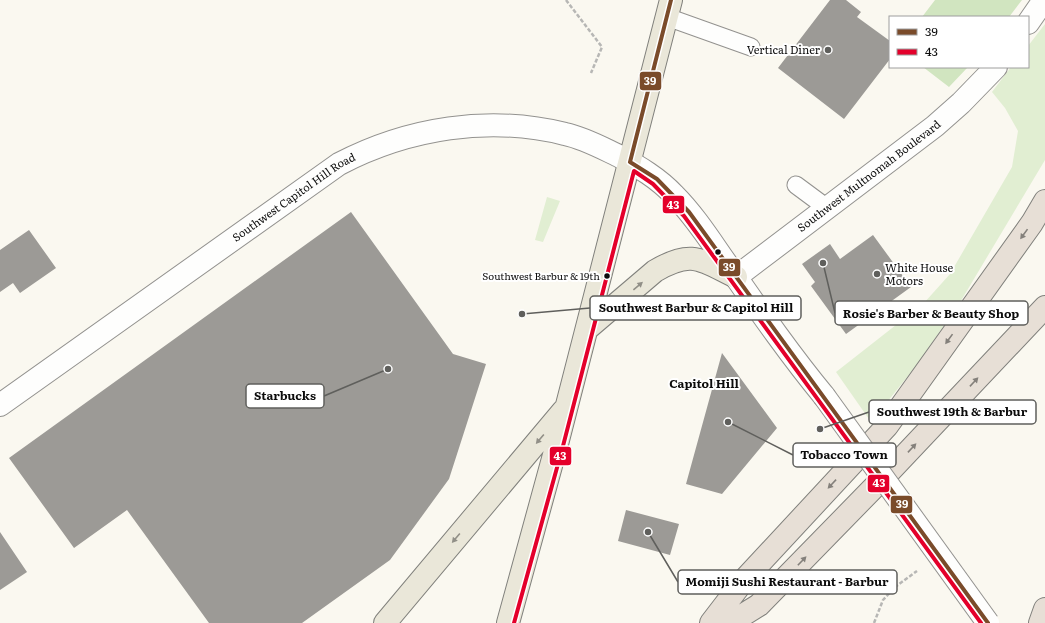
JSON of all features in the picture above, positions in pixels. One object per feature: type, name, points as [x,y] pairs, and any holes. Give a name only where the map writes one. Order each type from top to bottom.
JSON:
[{"type":"highway","points":[[711,623],[744,580],[887,426],[1032,223],[1045,201]]},
{"type":"highway","points":[[730,623],[759,605],[888,473],[1045,307]]},
{"type":"highway","points":[[1040,623],[1045,609]]},
{"type":"main road","points":[[508,623],[587,329],[669,8]]},
{"type":"main road","points":[[587,329],[655,271],[668,264],[688,257],[702,260],[736,277]]},
{"type":"main road","points":[[385,623],[565,409]]},
{"type":"street","points":[[1029,22],[1044,0]]},
{"type":"street","name":"Southwest Multnomah Boulevard","points":[[736,277],[935,126],[961,103],[995,68]]},
{"type":"street","name":"Southwest Capitol Hill Road","points":[[0,405],[339,164],[381,145],[417,134],[451,127],[502,126],[565,134],[597,145],[630,162],[657,179],[689,212],[988,623]]},
{"type":"lane","points":[[669,8],[751,47]]},
{"type":"lane","points":[[796,185],[827,208]]},
{"type":"path","points":[[566,0],[602,47],[591,73]]},
{"type":"path","points":[[874,623],[883,600],[895,587]]},
{"type":"green space","points":[[935,0],[1022,0],[1010,16],[923,16]]},
{"type":"green space","points":[[1045,24],[1045,160],[962,299],[916,366],[871,422],[836,372],[924,303],[950,274],[1012,167],[1018,131],[1005,108],[992,92],[1010,68],[1029,68],[1029,45]]},
{"type":"green space","points":[[924,68],[967,68],[949,87]]},
{"type":"green space","points":[[547,197],[560,201],[543,242],[535,240]]},
{"type":"building","name":"Vertical Diner","points":[[830,0],[846,0],[861,12],[857,17],[889,40],[889,60],[844,119],[778,68]]},
{"type":"building","points":[[351,212],[453,354],[486,364],[449,479],[390,560],[302,623],[209,623],[127,510],[74,548],[9,458]]},
{"type":"building","points":[[29,230],[56,268],[20,293],[13,283],[0,292],[0,250]]},
{"type":"building","points":[[873,235],[911,287],[846,334],[811,286],[815,282],[802,264],[830,244],[840,259]]},
{"type":"building","points":[[722,353],[777,428],[722,494],[686,484]]},
{"type":"building","points":[[626,510],[679,524],[670,555],[618,541]]},
{"type":"building","points":[[0,532],[27,572],[0,590]]},
{"type":"transit line","name":"39","points":[[630,162],[671,0]]},
{"type":"transit line","name":"39","points":[[630,162],[657,179],[689,212],[988,623]]},
{"type":"transit line","name":"43","points":[[514,623],[563,446],[634,171],[653,184],[684,216],[981,623]]},
{"type":"place","name":"Vertical Diner","points":[[828,50]]},
{"type":"place","name":"Rosie's Barber & Beauty Shop","points":[[823,263]]},
{"type":"place","name":"White House Motors","points":[[877,274]]},
{"type":"place","name":"Southwest Barbur & 19th","points":[[607,276]]},
{"type":"place","name":"Southwest Barbur & Capitol Hill","points":[[522,314]]},
{"type":"place","name":"Starbucks","points":[[388,369]]},
{"type":"place","name":"Tobacco Town","points":[[728,422]]},
{"type":"place","name":"Southwest 19th & Barbur","points":[[820,429]]},
{"type":"place","name":"Momiji Sushi Restaurant - Barbur","points":[[648,532]]},
{"type":"district","name":"Capitol Hill","points":[[704,384]]}]
